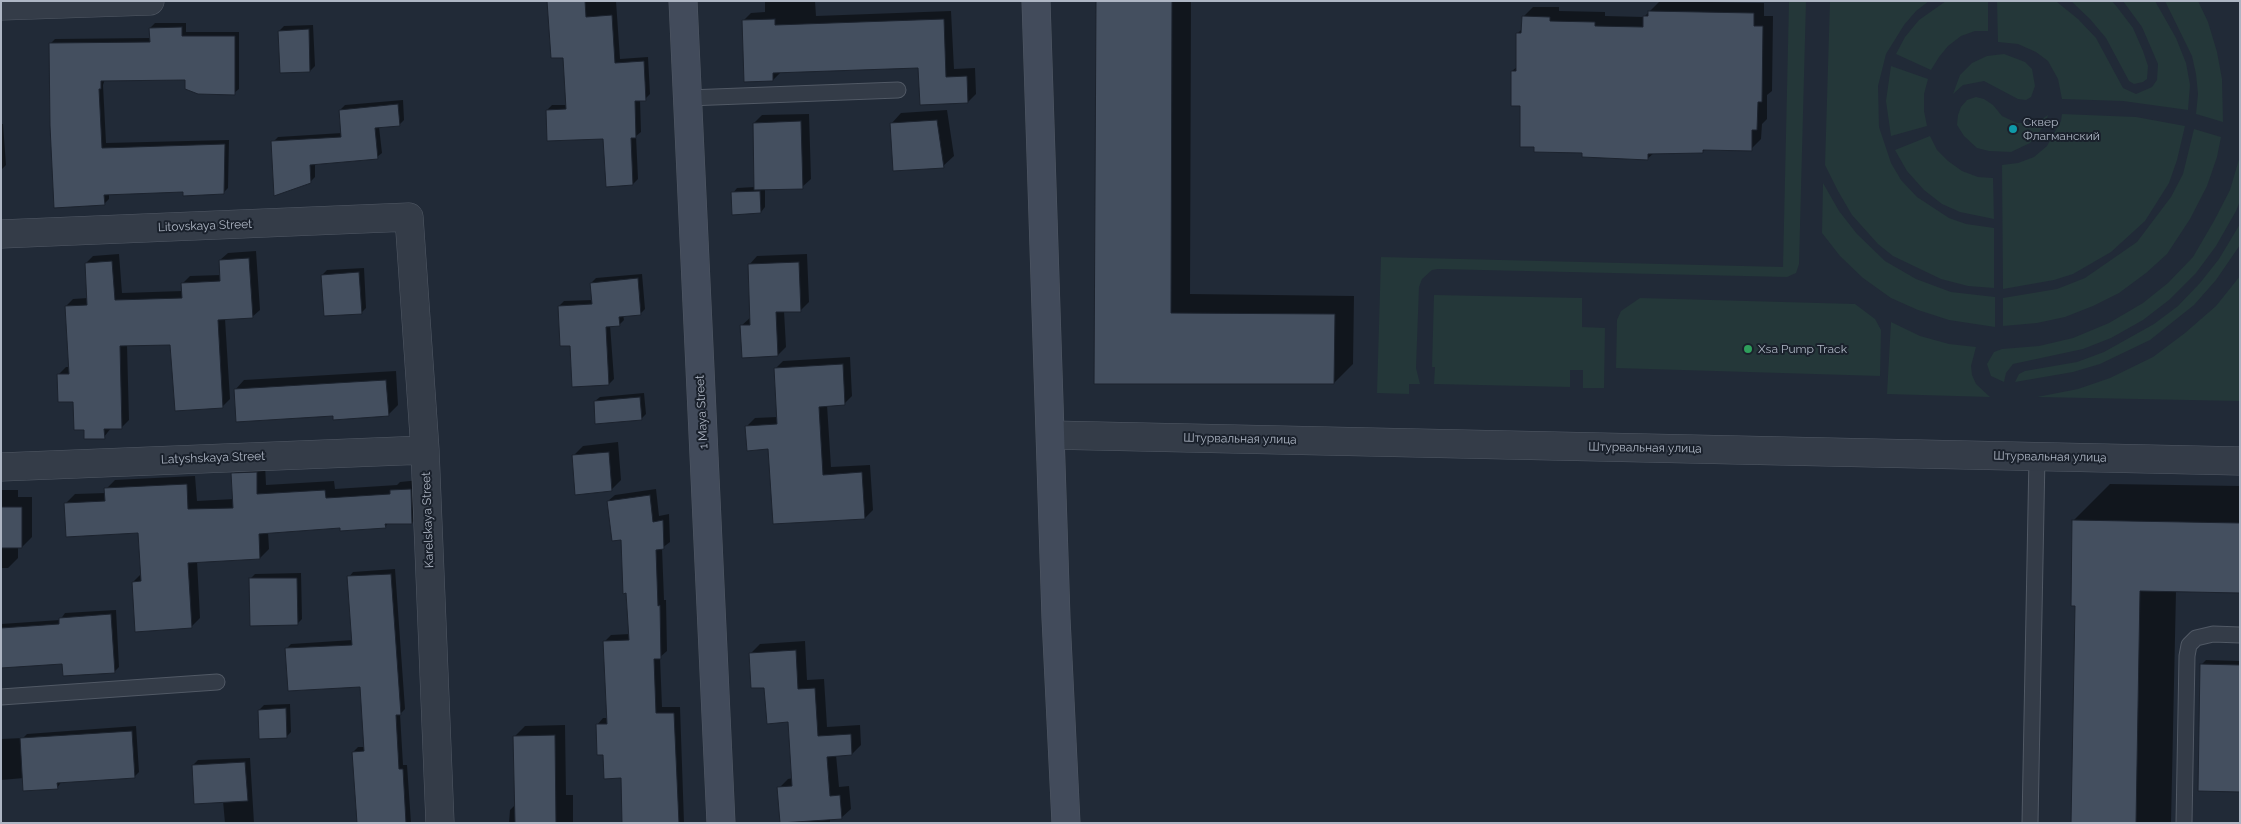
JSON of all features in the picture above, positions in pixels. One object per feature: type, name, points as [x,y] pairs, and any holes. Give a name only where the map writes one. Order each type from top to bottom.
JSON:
[{"type":"main road","name":"1 Maya Street","points":[[683,1],[722,823]]},
{"type":"main road","points":[[1036,1],[1050,435],[1066,823]]},
{"type":"street","points":[[1,6],[150,1]]},
{"type":"street","name":"Litovskaya Street","points":[[1,234],[409,217]]},
{"type":"street","name":"Karelskaya Street","points":[[409,217],[425,450],[440,823]]},
{"type":"street","name":"Штурвальная улица","points":[[1050,435],[2240,461]]},
{"type":"street","name":"Latyshskaya Street","points":[[1,467],[425,450]]},
{"type":"lane","points":[[688,98],[898,90]]},
{"type":"lane","points":[[2030,823],[2037,456]]},
{"type":"lane","points":[[2184,823],[2187,656],[2189,645],[2196,638],[2204,636],[2240,635]]},
{"type":"lane","points":[[1,696],[217,682]]},
{"type":"shaded area","points":[[1789,1],[1806,1],[1799,264],[1796,273],[1787,277],[1432,270],[1422,279],[1419,287],[1416,368],[1420,384],[1409,384],[1409,394],[1377,393],[1381,257],[1783,267]]},
{"type":"shaded area","points":[[1830,1],[1929,1],[1916,11],[1904,25],[1886,54],[1878,86],[1879,127],[1891,163],[1901,180],[1917,197],[1949,218],[1966,224],[1994,228],[1994,288],[1968,286],[1941,279],[1893,256],[1878,244],[1852,215],[1838,191],[1825,165]]},
{"type":"shaded area","points":[[1946,1],[1988,1],[1988,31],[1975,31],[1961,36],[1948,46],[1931,70],[1896,54],[1905,37],[1919,20]]},
{"type":"shaded area","points":[[1997,1],[2057,2],[2078,19],[2096,38],[2123,88],[2136,94],[2152,87],[2157,80],[2158,64],[2142,27],[2123,1],[2155,1],[2176,38],[2186,63],[2190,85],[2188,110],[2123,101],[2062,99],[2058,79],[2048,61],[2036,52],[2018,44],[1998,42]]},
{"type":"shaded area","points":[[2071,1],[2112,1],[2133,28],[2148,66],[2147,79],[2134,84],[2129,81],[2106,38]]},
{"type":"shaded area","points":[[2165,1],[2198,1],[2208,22],[2217,52],[2222,79],[2223,122],[2196,114],[2198,94],[2192,56]]},
{"type":"shaded area","points":[[2004,54],[2025,62],[2032,69],[2035,86],[2031,97],[2026,100],[2018,99],[1984,81],[1963,85],[1953,94],[1960,75],[1972,63],[1987,56]]},
{"type":"shaded area","points":[[1891,66],[1928,79],[1924,94],[1924,111],[1927,126],[1891,136],[1886,101]]},
{"type":"shaded area","points":[[1976,97],[1984,99],[1993,105],[2002,116],[2017,123],[2036,123],[2048,115],[2045,125],[2030,143],[2011,152],[1989,151],[1977,148],[1964,136],[1957,125],[1961,107],[1967,100]]},
{"type":"shaded area","points":[[2062,114],[2136,117],[2185,126],[2177,160],[2169,183],[2145,221],[2111,252],[2073,274],[2054,280],[2003,289],[2002,165],[2018,163],[2034,157],[2047,146],[2061,121]]},
{"type":"shaded area","points":[[2194,129],[2221,137],[2217,157],[2207,186],[2190,219],[2167,254],[2146,273],[2119,293],[2093,306],[2065,317],[2037,323],[2003,326],[2003,298],[2057,289],[2085,278],[2137,242],[2171,197],[2183,174]]},
{"type":"shaded area","points":[[1930,136],[1937,150],[1962,171],[1978,177],[1993,178],[1994,219],[1960,212],[1942,204],[1924,190],[1907,171],[1895,150]]},
{"type":"shaded area","points":[[2240,156],[2240,201],[2236,211],[2216,246],[2196,273],[2169,300],[2143,320],[2111,338],[2083,349],[2013,364],[2006,373],[2004,382],[1991,376],[1987,364],[1994,352],[2002,349],[2039,346],[2073,338],[2109,323],[2143,303],[2168,283],[2193,257],[2214,221],[2230,190]]},
{"type":"shaded area","points":[[1823,183],[1839,211],[1857,234],[1885,261],[1916,279],[1951,292],[1995,297],[1995,327],[1949,320],[1918,310],[1891,298],[1863,278],[1840,256],[1822,233]]},
{"type":"shaded area","points":[[2240,224],[2240,245],[2216,280],[2194,305],[2150,340],[2100,364],[2073,372],[2015,382],[2019,374],[2025,371],[2077,362],[2104,352],[2154,324],[2178,306],[2200,283],[2219,259]]},
{"type":"shaded area","points":[[2240,276],[2240,401],[2037,397],[2078,389],[2110,378],[2153,357],[2216,306]]},
{"type":"shaded area","points":[[1434,295],[1582,298],[1582,327],[1605,328],[1604,388],[1583,388],[1583,370],[1570,370],[1570,387],[1434,384],[1435,367],[1432,367]]},
{"type":"shaded area","name":"Xsa Pump Track","points":[[1640,298],[1855,304],[1875,319],[1881,330],[1880,376],[1616,368],[1617,320],[1621,311]]},
{"type":"shaded area","points":[[1891,322],[1920,336],[1949,344],[1976,347],[1971,366],[1972,375],[1976,384],[1990,397],[1887,394]]},
{"type":"building","points":[[547,1],[585,1],[586,17],[612,15],[615,63],[644,61],[646,101],[635,101],[636,138],[631,138],[633,185],[606,187],[603,139],[547,141],[546,110],[566,109],[563,58],[551,58]]},
{"type":"building","points":[[1096,1],[1172,1],[1171,313],[1335,314],[1334,384],[1094,384]]},
{"type":"building","points":[[1648,11],[1754,13],[1754,26],[1763,26],[1762,102],[1758,102],[1757,130],[1752,130],[1752,151],[1703,150],[1703,153],[1648,154],[1648,160],[1582,157],[1582,153],[1534,152],[1534,147],[1520,147],[1520,106],[1511,106],[1511,71],[1516,71],[1516,33],[1521,33],[1522,16],[1550,17],[1550,21],[1595,22],[1595,26],[1643,27],[1643,16],[1648,16]]},
{"type":"building","points":[[775,19],[775,25],[944,19],[946,77],[967,76],[968,103],[920,105],[918,68],[773,73],[773,81],[744,82],[742,20]]},
{"type":"building","points":[[182,27],[182,36],[235,36],[235,95],[198,94],[185,89],[185,80],[101,81],[101,89],[99,89],[102,148],[225,144],[224,194],[183,196],[183,192],[104,195],[105,205],[54,208],[50,126],[49,43],[150,42],[149,28]]},
{"type":"building","points":[[309,29],[310,72],[280,73],[278,31]]},
{"type":"building","points":[[398,104],[400,126],[375,128],[378,159],[310,165],[311,183],[274,196],[271,141],[341,137],[339,110]]},
{"type":"building","points":[[937,120],[944,168],[893,171],[890,123]]},
{"type":"building","points":[[801,121],[803,189],[754,190],[753,123]]},
{"type":"building","points":[[760,191],[761,213],[732,215],[731,192]]},
{"type":"building","points":[[249,258],[253,318],[218,320],[223,408],[175,411],[170,345],[120,346],[122,429],[104,429],[105,439],[84,439],[84,430],[74,430],[73,402],[58,402],[57,374],[69,374],[65,306],[87,305],[85,263],[112,261],[115,300],[182,298],[181,283],[220,281],[219,260]]},
{"type":"building","points":[[799,262],[801,312],[776,312],[778,356],[742,358],[740,325],[750,325],[748,264]]},
{"type":"building","points":[[359,272],[362,314],[324,316],[321,275]]},
{"type":"building","points":[[638,278],[641,315],[619,317],[620,326],[606,327],[609,385],[572,387],[570,346],[560,346],[558,306],[592,304],[590,283]]},
{"type":"building","points":[[843,364],[845,405],[819,407],[823,475],[862,472],[865,519],[773,524],[768,449],[747,451],[745,426],[777,424],[774,368]]},
{"type":"building","points":[[386,380],[389,416],[333,420],[333,416],[236,422],[234,389]]},
{"type":"building","points":[[640,397],[642,420],[595,424],[594,401]]},
{"type":"building","points":[[609,452],[612,491],[575,495],[572,455]]},
{"type":"building","points":[[257,472],[257,494],[325,490],[326,498],[390,494],[390,490],[411,489],[412,524],[385,524],[386,528],[340,531],[340,528],[259,534],[260,559],[188,563],[192,628],[135,632],[132,582],[141,581],[138,533],[66,537],[64,503],[105,501],[104,488],[187,484],[188,509],[233,508],[231,473]]},
{"type":"building","points":[[650,495],[653,522],[663,520],[664,549],[656,550],[661,659],[654,659],[656,713],[674,713],[679,823],[622,823],[621,778],[604,779],[603,755],[597,755],[596,724],[607,724],[603,641],[629,640],[626,593],[623,594],[621,540],[612,541],[607,501]]},
{"type":"building","points":[[1,507],[22,507],[22,548],[1,548]]},
{"type":"building","points":[[2072,520],[2240,523],[2240,593],[2140,591],[2136,823],[2071,823],[2075,606],[2071,606]]},
{"type":"building","points":[[391,574],[401,715],[396,715],[399,769],[403,769],[406,823],[357,823],[352,752],[364,751],[360,687],[288,691],[285,648],[352,645],[347,576]]},
{"type":"building","points":[[249,578],[297,578],[298,625],[250,626]]},
{"type":"building","points":[[111,614],[115,673],[63,676],[62,664],[1,668],[1,628],[59,624],[59,618]]},
{"type":"building","points":[[796,650],[798,689],[815,688],[818,736],[851,734],[852,755],[827,757],[830,796],[840,795],[842,819],[780,823],[777,787],[792,786],[788,722],[767,724],[764,688],[751,688],[749,653]]},
{"type":"building","points":[[2200,664],[2240,665],[2240,792],[2198,791]]},
{"type":"building","points":[[286,708],[287,738],[259,739],[258,710]]},
{"type":"building","points":[[132,731],[135,778],[57,783],[58,789],[23,791],[20,738]]},
{"type":"building","points":[[555,735],[556,823],[515,823],[513,736]]},
{"type":"building","points":[[245,762],[248,801],[194,804],[192,765]]},
{"type":"place","name":"Сквер Флагманский","points":[[2013,129]]},
{"type":"place","name":"Xsa Pump Track","points":[[1748,349]]}]
